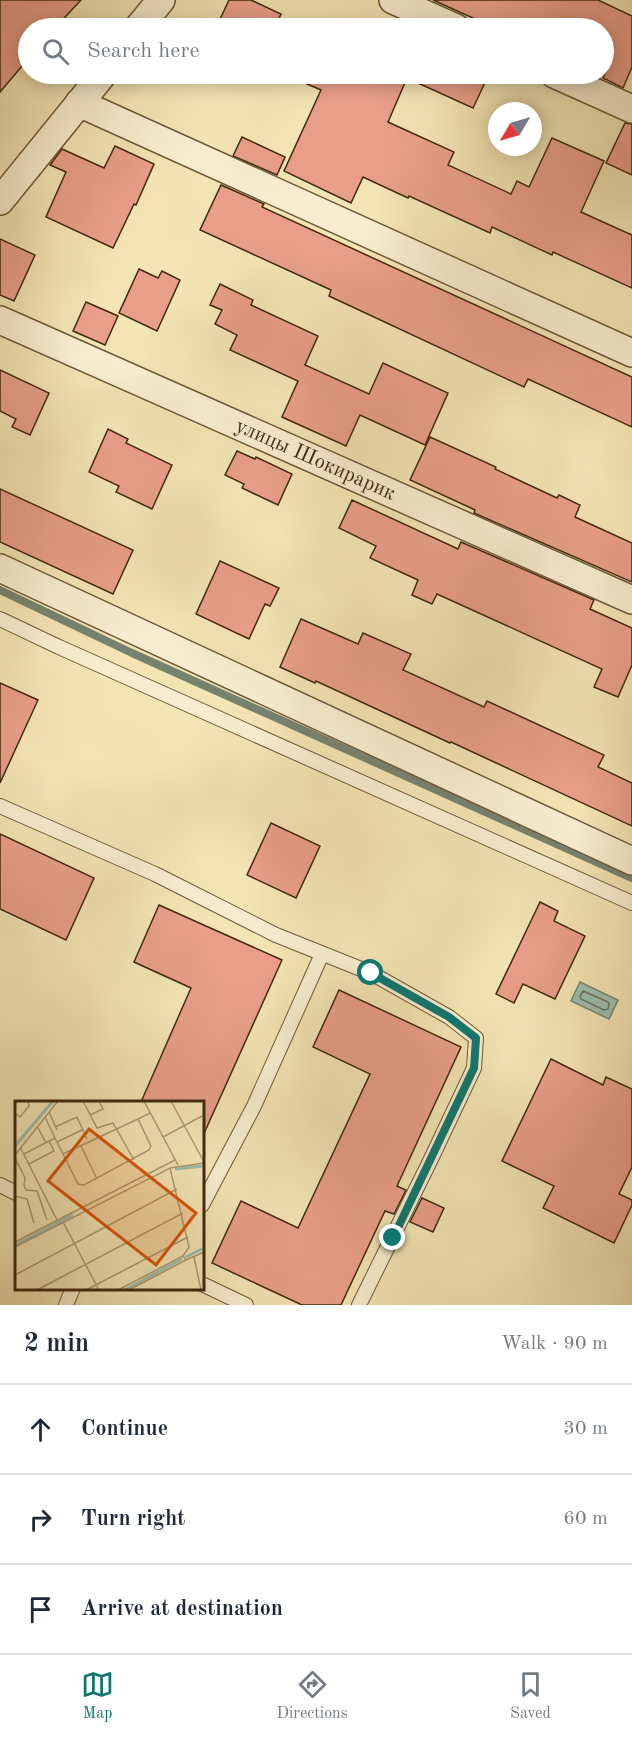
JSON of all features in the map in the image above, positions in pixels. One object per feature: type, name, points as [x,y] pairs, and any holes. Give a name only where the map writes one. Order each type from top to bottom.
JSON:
[{"type":"street","points":[[146,18],[161,0]]},
{"type":"street","points":[[393,0],[434,18]]},
{"type":"street","points":[[0,201],[95,84]]},
{"type":"street","points":[[576,84],[632,109]]},
{"type":"street","points":[[79,104],[632,353]]},
{"type":"street","name":"улицы Шокирарик","points":[[0,320],[632,600]]},
{"type":"street","points":[[0,568],[632,861]]},
{"type":"lane","points":[[0,619],[632,903]]},
{"type":"lane","points":[[0,806],[155,874],[276,935],[371,973],[449,1017],[476,1038],[474,1068],[359,1305]]},
{"type":"lane","points":[[204,1201],[254,1106],[322,954]]},
{"type":"lane","points":[[0,1185],[15,1192]]},
{"type":"lane","points":[[204,1285],[246,1305]]},
{"type":"lane","points":[[66,1305],[73,1290]]},
{"type":"water","points":[[580,982],[618,1000],[609,1019],[571,1001]]},
{"type":"building","points":[[0,0],[81,0],[64,18],[18,18],[18,71],[0,92]]},
{"type":"building","points":[[229,0],[251,0],[281,14],[279,18],[221,18]]},
{"type":"building","points":[[433,0],[598,0],[632,16],[632,67],[623,88],[614,84],[614,18],[473,18]]},
{"type":"building","points":[[307,84],[404,84],[388,122],[454,152],[448,165],[511,194],[517,181],[529,187],[552,138],[604,161],[581,212],[632,235],[632,288],[492,227],[490,233],[363,177],[351,203],[284,171],[321,90]]},
{"type":"building","points":[[420,84],[484,84],[473,108]]},
{"type":"building","points":[[625,123],[632,124],[632,175],[606,163]]},
{"type":"building","points":[[242,137],[285,157],[277,175],[233,156]]},
{"type":"building","points":[[115,146],[154,164],[136,205],[134,204],[113,248],[46,217],[66,172],[50,165],[62,149],[104,168]]},
{"type":"building","points":[[221,185],[264,204],[262,207],[632,377],[632,427],[528,379],[524,387],[329,296],[331,290],[200,230]]},
{"type":"building","points":[[0,239],[35,255],[14,301],[0,295]]},
{"type":"building","points":[[139,269],[158,278],[162,271],[180,280],[157,331],[119,313]]},
{"type":"building","points":[[220,284],[253,300],[251,305],[318,336],[305,365],[369,394],[383,363],[448,393],[425,445],[360,415],[346,446],[282,417],[298,381],[230,350],[237,335],[215,324],[222,310],[210,305]]},
{"type":"building","points":[[86,302],[118,316],[105,345],[73,331]]},
{"type":"building","points":[[0,370],[49,393],[30,435],[12,427],[16,419],[0,411]]},
{"type":"building","points":[[108,429],[128,439],[126,443],[172,465],[152,509],[116,492],[119,486],[89,472]]},
{"type":"building","points":[[430,437],[557,498],[559,495],[580,505],[575,517],[632,543],[632,582],[474,513],[475,510],[410,480]]},
{"type":"building","points":[[237,451],[292,474],[278,505],[242,488],[244,484],[225,475]]},
{"type":"building","points":[[0,489],[133,550],[113,594],[0,542]]},
{"type":"building","points":[[352,500],[458,549],[461,542],[594,600],[590,609],[632,628],[632,665],[618,697],[594,687],[602,669],[437,594],[432,604],[412,595],[418,580],[370,558],[376,546],[339,528]]},
{"type":"building","points":[[220,561],[279,588],[270,606],[265,604],[249,639],[196,614]]},
{"type":"building","points":[[301,619],[358,644],[363,633],[411,654],[403,670],[484,707],[487,701],[604,755],[598,767],[632,783],[632,826],[316,681],[315,683],[280,667]]},
{"type":"building","points":[[0,683],[38,700],[0,783]]},
{"type":"building","points":[[271,823],[320,846],[296,898],[247,875]]},
{"type":"building","points":[[0,834],[94,878],[66,940],[0,909]]},
{"type":"building","points":[[540,902],[558,911],[554,921],[585,936],[555,999],[523,984],[514,1003],[496,994]]},
{"type":"building","points":[[159,905],[282,960],[204,1134],[204,1101],[141,1101],[191,988],[134,962]]},
{"type":"building","points":[[339,990],[461,1047],[397,1186],[406,1190],[394,1214],[385,1211],[341,1305],[302,1305],[212,1263],[241,1201],[298,1228],[370,1074],[313,1047]]},
{"type":"building","points":[[551,1059],[603,1085],[606,1077],[632,1089],[632,1167],[619,1194],[632,1200],[632,1205],[614,1243],[543,1208],[554,1186],[502,1161]]},
{"type":"building","points":[[422,1198],[444,1208],[433,1232],[410,1222]]},
{"type":"waterway","points":[[0,590],[132,653],[632,878]]},
{"type":"route","points":[[371,973],[449,1017],[476,1038],[474,1068],[393,1238]]}]
